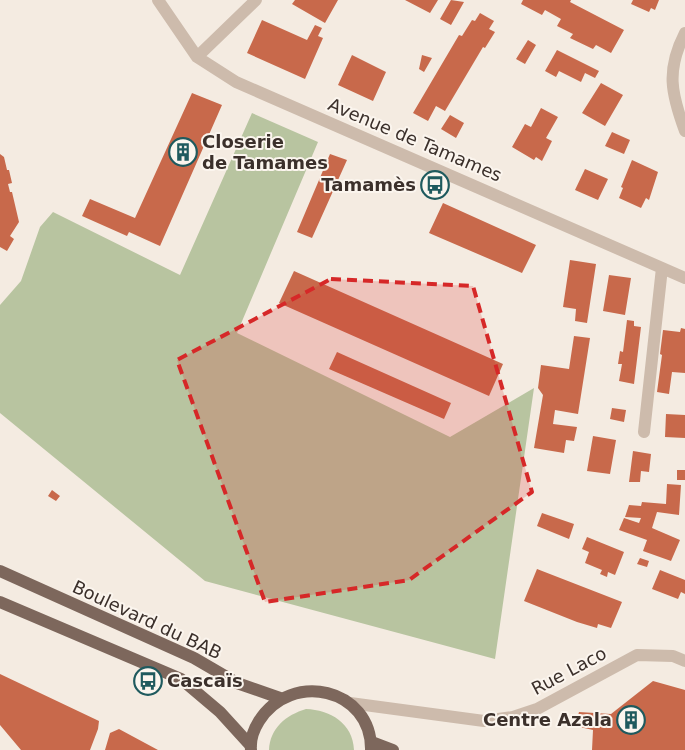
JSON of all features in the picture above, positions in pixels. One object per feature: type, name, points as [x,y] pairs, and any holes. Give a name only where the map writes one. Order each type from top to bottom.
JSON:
[{"type":"main road","name":"Boulevard du BAB","points":[[0,571],[194,658],[237,683],[280,698]]},
{"type":"main road","points":[[0,602],[181,679],[220,712],[251,748]]},
{"type":"main road","points":[[251,748],[255,727],[266,711],[280,698],[298,691],[316,690],[333,694],[350,703],[364,721],[372,746],[393,750]]},
{"type":"street","name":"Avenue de Tamames","points":[[158,0],[197,57],[236,82],[685,278]]},
{"type":"street","points":[[197,57],[256,0]]},
{"type":"street","points":[[685,33],[675,52],[671,81],[675,103],[685,131]]},
{"type":"street","points":[[644,432],[662,268]]},
{"type":"street","name":"Rue Laco","points":[[350,703],[484,721],[513,717],[537,709],[637,655],[673,656],[685,661]]},
{"type":"highlighted area","points":[[331,279],[473,286],[532,492],[409,580],[265,602],[177,360]]},
{"type":"green space","points":[[252,113],[318,142],[237,333],[450,437],[534,388],[495,659],[205,581],[0,413],[0,305],[21,281],[40,227],[53,212],[180,275]]},
{"type":"green space","points":[[306,709],[331,715],[345,725],[353,741],[354,750],[269,750],[272,735],[280,724],[292,715]]},
{"type":"building","points":[[295,0],[338,0],[325,23],[292,4]]},
{"type":"building","points":[[405,0],[438,0],[430,13]]},
{"type":"building","points":[[451,0],[464,2],[451,25],[440,19]]},
{"type":"building","points":[[523,0],[571,0],[570,2],[624,30],[611,53],[596,45],[593,49],[570,38],[573,34],[557,26],[561,19],[545,10],[542,15],[521,4]]},
{"type":"building","points":[[633,0],[659,0],[655,10],[651,8],[649,12],[631,4]]},
{"type":"building","points":[[480,13],[494,21],[489,29],[495,32],[485,48],[483,47],[445,111],[436,106],[428,121],[413,113],[459,35],[462,36],[472,20],[475,21]]},
{"type":"building","points":[[262,20],[307,40],[315,25],[322,28],[318,36],[323,38],[305,79],[247,53]]},
{"type":"building","points":[[528,40],[536,45],[525,64],[516,59]]},
{"type":"building","points":[[557,50],[599,71],[595,78],[585,73],[581,82],[559,71],[556,77],[545,71]]},
{"type":"building","points":[[352,55],[386,72],[373,101],[338,85]]},
{"type":"building","points":[[422,55],[432,58],[424,72],[419,69]]},
{"type":"building","points":[[601,83],[623,95],[605,126],[582,113]]},
{"type":"building","name":"Closerie de Tamames","points":[[192,93],[222,105],[160,246],[129,232],[127,236],[82,216],[90,199],[135,218]]},
{"type":"building","points":[[541,108],[558,117],[546,138],[552,141],[542,161],[536,157],[534,160],[512,147],[525,124],[531,127]]},
{"type":"building","points":[[450,115],[464,123],[456,138],[441,129]]},
{"type":"building","points":[[612,132],[630,140],[624,154],[605,146]]},
{"type":"building","points":[[0,154],[4,157],[7,170],[9,170],[12,183],[8,184],[10,192],[12,192],[19,222],[10,236],[14,239],[7,251],[0,247]]},
{"type":"building","points":[[330,154],[347,160],[312,238],[297,232]]},
{"type":"building","points":[[632,160],[658,172],[649,200],[646,198],[641,208],[619,198],[623,188],[621,187]]},
{"type":"building","points":[[585,169],[608,179],[598,200],[575,190]]},
{"type":"building","points":[[443,203],[536,245],[522,273],[429,233]]},
{"type":"building","points":[[570,260],[596,264],[587,323],[575,321],[576,309],[563,307]]},
{"type":"building","points":[[294,271],[503,364],[489,396],[279,303]]},
{"type":"building","points":[[609,275],[631,278],[625,315],[603,311]]},
{"type":"building","points":[[627,320],[634,321],[634,326],[641,327],[634,384],[619,381],[622,364],[618,364],[620,351],[623,352]]},
{"type":"building","points":[[681,328],[685,329],[685,373],[672,372],[669,394],[657,392],[663,330],[680,332]]},
{"type":"building","points":[[574,336],[590,338],[578,414],[555,410],[553,424],[577,427],[574,441],[566,440],[564,453],[534,448],[543,395],[538,388],[541,365],[569,369]]},
{"type":"building","points":[[337,352],[451,403],[444,419],[329,369]]},
{"type":"building","points":[[612,408],[626,410],[624,422],[610,419]]},
{"type":"building","points":[[666,414],[685,415],[685,438],[665,437]]},
{"type":"building","points":[[593,436],[616,440],[610,474],[587,471]]},
{"type":"building","points":[[633,451],[651,454],[649,472],[641,471],[640,482],[629,482]]},
{"type":"building","points":[[677,470],[685,470],[685,480],[677,480]]},
{"type":"building","points":[[667,484],[681,485],[679,515],[657,512],[652,528],[680,540],[671,561],[643,551],[647,540],[619,530],[624,518],[639,523],[641,518],[625,517],[629,505],[641,506],[642,502],[666,504]]},
{"type":"building","points":[[52,490],[60,496],[56,501],[48,496]]},
{"type":"building","points":[[542,513],[574,524],[569,539],[537,526]]},
{"type":"building","points":[[587,537],[624,552],[615,575],[608,572],[607,577],[600,574],[602,570],[585,563],[589,552],[582,549]]},
{"type":"building","points":[[640,558],[649,561],[647,567],[637,564]]},
{"type":"building","points":[[537,569],[622,602],[611,628],[598,624],[597,628],[577,622],[524,601]]},
{"type":"building","points":[[660,570],[685,580],[685,594],[681,592],[678,599],[652,589]]},
{"type":"building","points":[[0,674],[99,721],[90,750],[21,750],[0,725]]},
{"type":"building","name":"Centre Azala","points":[[653,681],[685,690],[685,750],[592,750],[593,730],[575,726],[579,712],[611,714]]},
{"type":"building","points":[[119,729],[158,750],[105,750],[110,733]]},
{"type":"place","name":"Closerie de Tamames","points":[[183,152]]},
{"type":"place","name":"Tamamès","points":[[435,185]]},
{"type":"place","name":"Cascaïs","points":[[148,681]]},
{"type":"place","name":"Centre Azala","points":[[631,720]]}]
